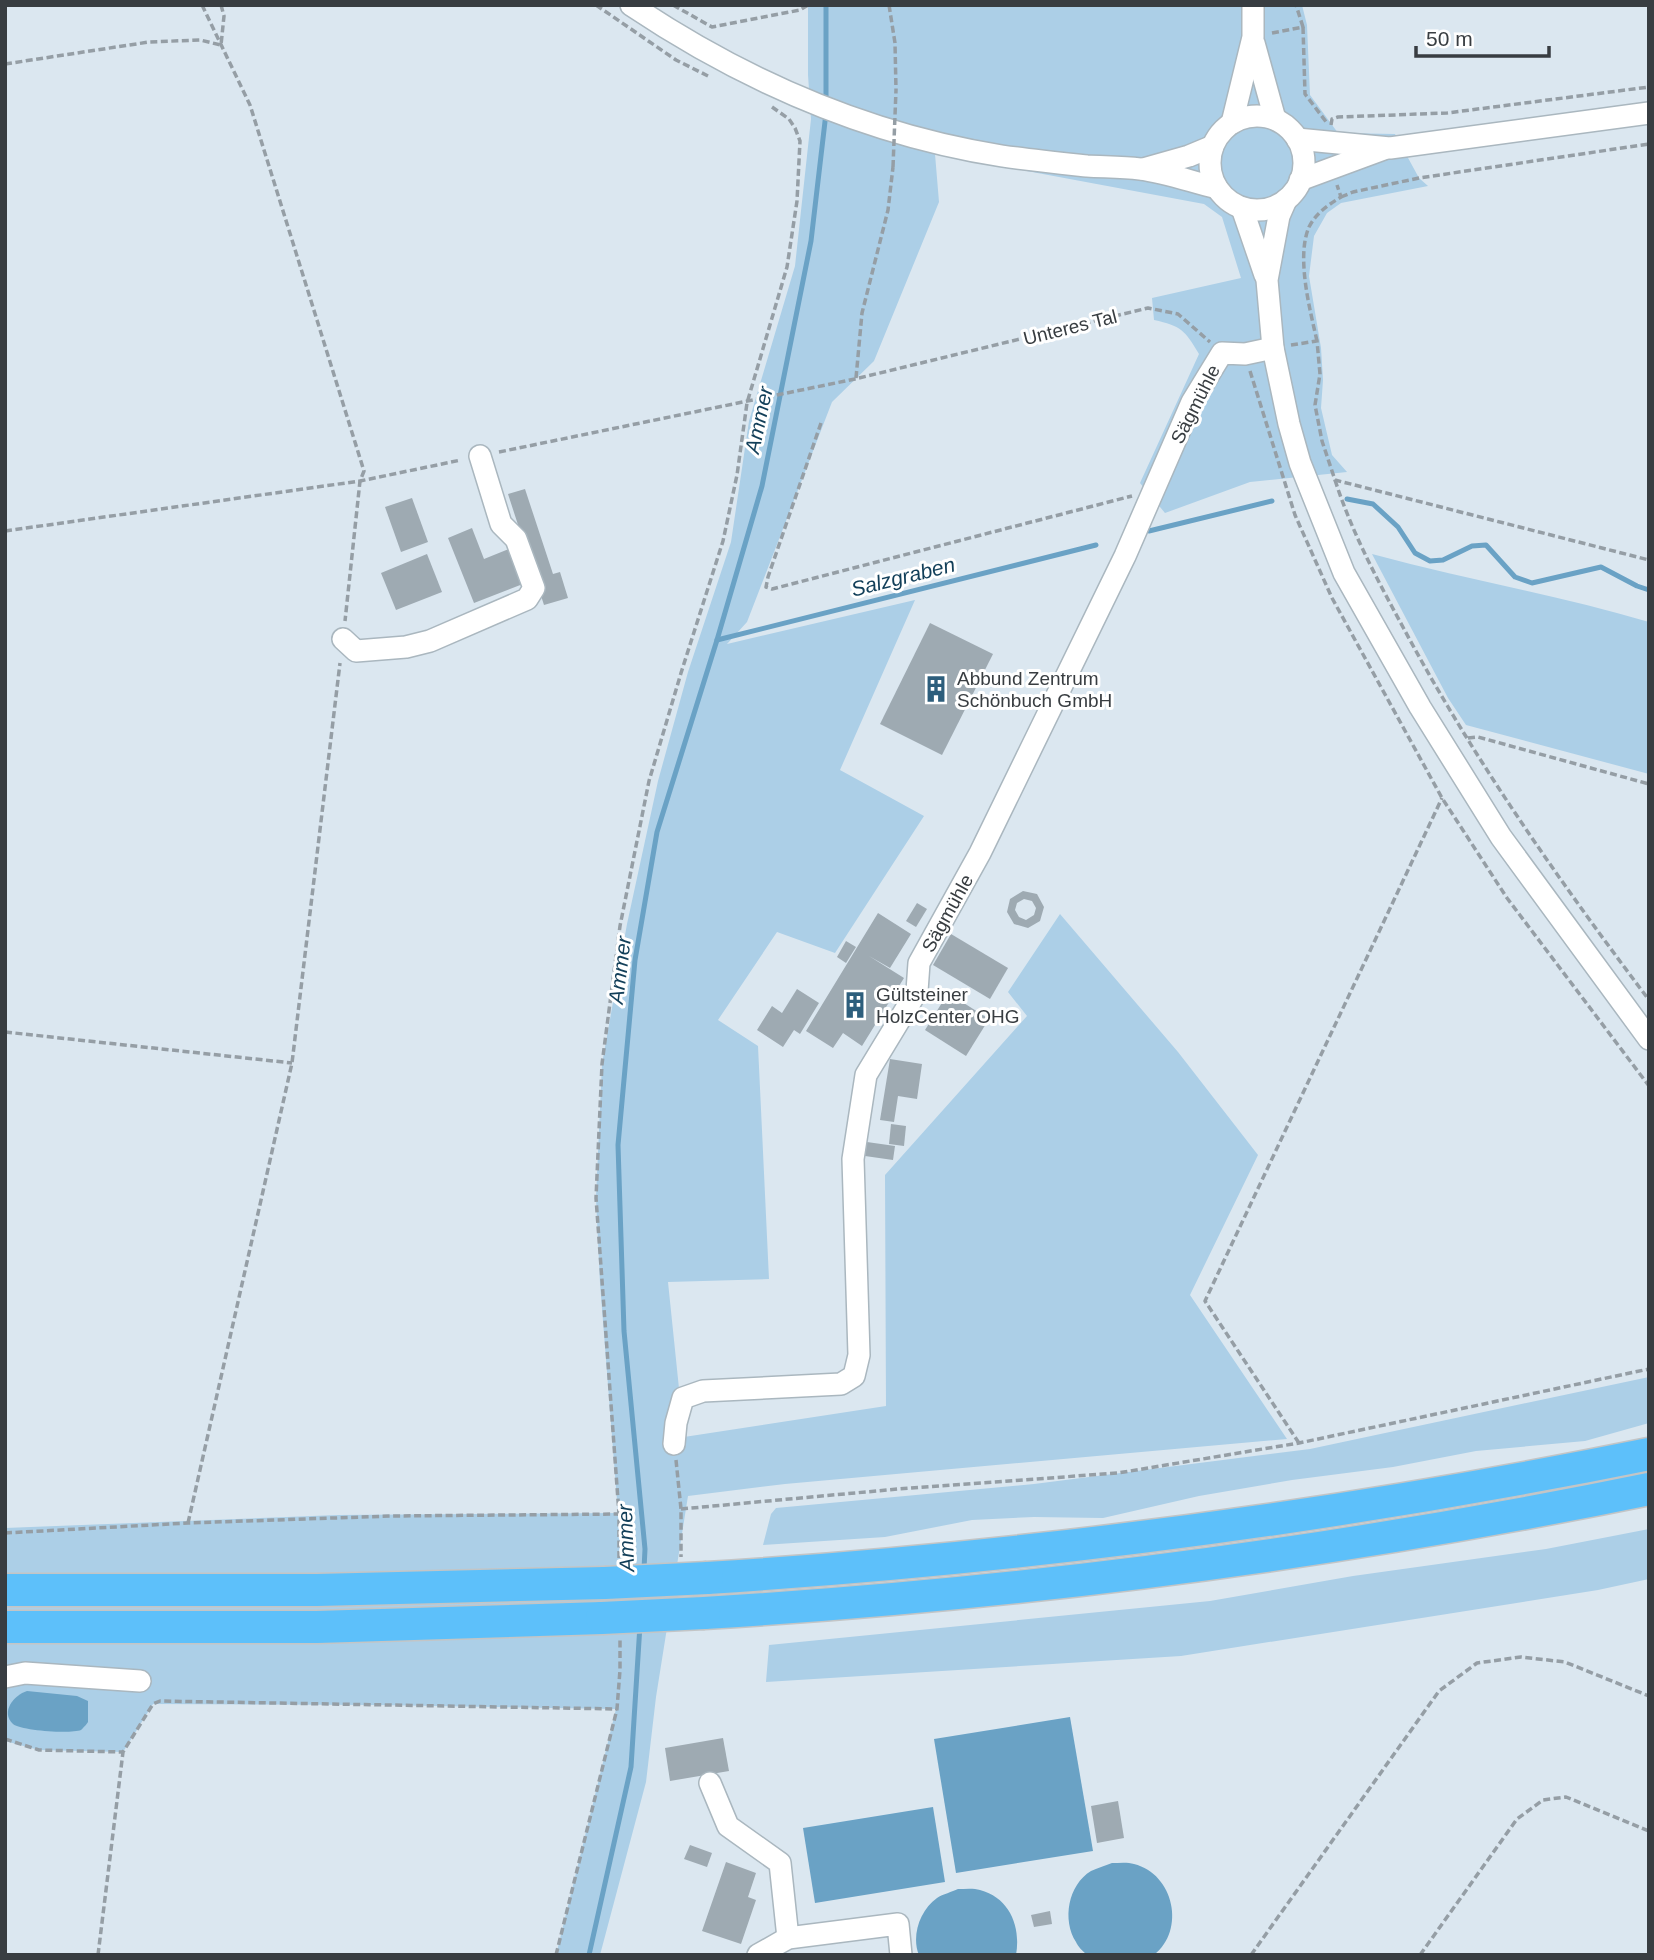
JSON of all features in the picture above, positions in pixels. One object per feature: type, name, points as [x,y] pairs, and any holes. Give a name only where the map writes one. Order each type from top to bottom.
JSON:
[{"type":"highway","points":[[5,1590],[304,1590],[612,1574],[707,1577],[890,1564],[1154,1536],[1385,1502],[1649,1454]]},
{"type":"highway","points":[[5,1627],[611,1624],[704,1613],[968,1593],[1158,1571],[1378,1539],[1649,1489]]},
{"type":"street","points":[[631,5],[709,53],[800,97],[866,122],[1000,155],[1141,169],[1217,188]]},
{"type":"street","points":[[1232,123],[1253,37],[1253,5]]},
{"type":"street","points":[[1253,37],[1275,120]]},
{"type":"street","points":[[1300,180],[1390,148],[1649,113]]},
{"type":"street","points":[[1266,279],[1279,216],[1300,180],[1304,163],[1297,139],[1275,120],[1257,116],[1232,123],[1224,129],[1210,155],[1210,172],[1217,188],[1228,201],[1242,208],[1265,210],[1286,200]]},
{"type":"street","points":[[1297,139],[1390,148]]},
{"type":"street","points":[[1141,169],[1189,156],[1213,146]]},
{"type":"street","points":[[1242,208],[1266,279],[1273,348],[1289,424],[1300,463],[1344,573],[1375,630],[1501,837],[1649,1039]]},
{"type":"street","points":[[1222,353],[1245,354],[1273,348]]},
{"type":"street","name":"Sägmühle","points":[[674,1444],[683,1398],[703,1391],[841,1384],[854,1376],[859,1355],[853,1158],[866,1075],[918,991],[919,963],[980,853],[1125,556],[1192,402],[1222,353]]},
{"type":"street","points":[[343,639],[356,651],[406,647],[430,641],[527,599],[534,588],[516,539],[501,524],[480,456]]},
{"type":"street","points":[[5,1677],[25,1673],[140,1681]]},
{"type":"street","points":[[710,1783],[728,1826],[780,1863],[788,1938]]},
{"type":"street","points":[[758,1955],[788,1938],[898,1924],[901,1955]]},
{"type":"path","points":[[188,1523],[292,1063],[360,481],[364,471],[250,104],[202,5]]},
{"type":"path","points":[[221,5],[224,16],[221,45]]},
{"type":"path","points":[[596,5],[676,60],[716,80]]},
{"type":"path","points":[[673,5],[712,27],[800,10],[808,5]]},
{"type":"path","points":[[855,379],[862,313],[888,210],[894,167],[897,90],[895,43],[889,5]]},
{"type":"path","points":[[1253,37],[1303,27],[1296,5]]},
{"type":"path","points":[[5,64],[149,42],[200,40],[221,45]]},
{"type":"path","points":[[1331,127],[1332,120],[1338,117],[1447,113],[1649,87]]},
{"type":"path","points":[[612,1574],[619,1514],[596,1198],[602,1064],[620,926],[649,781],[723,541],[737,475],[747,403],[787,267],[797,201],[800,141],[789,119],[764,103]]},
{"type":"path","points":[[1341,197],[1419,178],[1649,144]]},
{"type":"path","name":"Unteres Tal","points":[[5,531],[360,481],[812,389],[1147,308],[1178,314],[1222,353]]},
{"type":"path","points":[[1273,348],[1317,341],[1320,374],[1315,405],[1322,442],[1347,517],[1375,575],[1432,681],[1533,842],[1649,1000]]},
{"type":"path","points":[[821,423],[768,577],[766,587],[772,589],[1154,491]]},
{"type":"path","points":[[1335,481],[1649,560]]},
{"type":"path","points":[[1468,738],[1478,737],[1649,784]]},
{"type":"path","points":[[1299,1443],[1205,1301],[1442,797]]},
{"type":"path","points":[[5,1032],[292,1063]]},
{"type":"path","points":[[674,1444],[681,1509],[898,1489],[1118,1473],[1299,1443],[1649,1369]]},
{"type":"path","points":[[5,1533],[392,1516],[619,1514]]},
{"type":"path","points":[[556,1955],[617,1709],[620,1670],[611,1624]]},
{"type":"path","points":[[1251,1955],[1439,1690],[1477,1663],[1521,1657],[1564,1662],[1649,1696]]},
{"type":"path","points":[[99,1955],[123,1752],[153,1704],[160,1701],[617,1709]]},
{"type":"path","points":[[5,1739],[40,1750],[123,1752]]},
{"type":"path","points":[[1420,1955],[1517,1819],[1543,1800],[1566,1797],[1649,1831]]},
{"type":"shaded area","points":[[808,5],[1302,5],[1307,25],[1310,95],[1338,133],[1395,134],[1419,178],[1428,186],[1341,203],[1327,213],[1314,236],[1309,276],[1321,348],[1321,408],[1332,455],[1347,472],[1250,482],[1165,513],[1140,483],[1199,354],[1181,330],[1154,320],[1152,298],[1241,278],[1222,217],[1204,204],[935,154],[939,202],[874,361],[832,402],[747,622],[727,644],[915,600],[840,770],[924,816],[835,953],[777,932],[718,1020],[758,1046],[769,1279],[668,1282],[684,1437],[886,1406],[885,1175],[1027,1016],[1008,992],[1060,914],[1178,1052],[1258,1155],[1190,1295],[1287,1439],[785,1484],[688,1496],[656,1697],[646,1782],[600,1955],[556,1955],[616,1709],[153,1704],[123,1752],[39,1750],[5,1741],[5,1528],[338,1515],[618,1513],[596,1198],[602,1064],[627,924],[658,781],[688,672],[731,542],[749,421],[795,266],[811,119]]},
{"type":"shaded area","points":[[1372,554],[1649,622],[1649,774],[1466,725],[1448,698]]},
{"type":"shaded area","points":[[1649,1377],[1649,1423],[1585,1441],[1476,1451],[1393,1467],[1292,1480],[1199,1496],[1103,1518],[972,1520],[885,1537],[763,1545],[771,1514],[776,1508],[1034,1484],[1310,1449]]},
{"type":"shaded area","points":[[1649,1529],[1649,1579],[1598,1590],[1181,1656],[766,1682],[769,1645],[1210,1601],[1353,1576],[1546,1549]]},
{"type":"shaded area","points":[[27,1691],[77,1696],[88,1701],[88,1722],[81,1730],[67,1732],[36,1730],[13,1724],[9,1719],[8,1709],[13,1700]]},
{"type":"shaded area","points":[[1070,1717],[1093,1851],[956,1873],[934,1739]]},
{"type":"shaded area","points":[[933,1807],[945,1882],[815,1903],[803,1828]]},
{"type":"shaded area","points":[[1112,1863],[1132,1863],[1148,1870],[1166,1891],[1171,1904],[1170,1932],[1154,1955],[1087,1955],[1078,1946],[1072,1933],[1069,1924],[1070,1904],[1077,1885],[1091,1871]]},
{"type":"shaded area","points":[[958,1889],[980,1890],[990,1894],[1006,1907],[1015,1924],[1016,1955],[919,1955],[917,1932],[926,1909],[937,1898]]},
{"type":"building","points":[[525,489],[553,574],[560,572],[568,598],[544,605],[508,494]]},
{"type":"building","points":[[412,498],[428,542],[401,552],[385,507]]},
{"type":"building","points":[[472,528],[484,559],[514,547],[528,582],[474,603],[448,538]]},
{"type":"building","points":[[427,554],[442,592],[396,610],[381,573]]},
{"type":"building","name":"Abbund Zentrum Schönbuch GmbH","points":[[930,623],[993,654],[942,755],[880,724]]},
{"type":"building","points":[[1023,891],[1037,894],[1044,907],[1040,921],[1028,928],[1014,924],[1007,912],[1010,899]],"holes":[[[1024,899],[1032,901],[1036,908],[1034,915],[1026,920],[1019,917],[1015,910],[1017,903]]]},
{"type":"building","points":[[917,903],[927,909],[916,927],[906,921]]},
{"type":"building","name":"Gültsteiner HolzCenter OHG","points":[[878,913],[911,934],[890,968],[869,956],[904,978],[862,1046],[843,1033],[833,1048],[806,1031]]},
{"type":"building","points":[[951,934],[1008,968],[990,999],[933,965]]},
{"type":"building","points":[[846,941],[856,947],[846,963],[837,957]]},
{"type":"building","points":[[797,989],[819,1003],[800,1034],[794,1030],[783,1047],[757,1030],[772,1006],[782,1013]]},
{"type":"building","points":[[948,993],[989,1019],[966,1056],[925,1030]]},
{"type":"building","points":[[890,1059],[922,1064],[917,1099],[898,1096],[894,1122],[880,1120]]},
{"type":"building","points":[[891,1124],[906,1126],[904,1146],[889,1144]]},
{"type":"building","points":[[867,1142],[895,1146],[893,1160],[865,1156]]},
{"type":"building","points":[[723,1738],[729,1771],[670,1781],[665,1748]]},
{"type":"building","points":[[1118,1801],[1124,1838],[1097,1843],[1091,1806]]},
{"type":"building","points":[[690,1845],[712,1853],[707,1867],[684,1859]]},
{"type":"building","points":[[726,1862],[756,1873],[748,1897],[756,1900],[741,1944],[702,1931]]},
{"type":"building","points":[[1050,1911],[1052,1924],[1034,1927],[1031,1915]]},
{"type":"waterway","name":"Ammer","points":[[826,5],[826,104]]},
{"type":"waterway","name":"Ammer","points":[[644,1569],[645,1549],[624,1331],[618,1145],[635,960],[657,832],[762,486],[811,241],[826,113]]},
{"type":"waterway","name":"Salzgraben","points":[[1347,499],[1373,504],[1398,527],[1415,553],[1430,561],[1443,560],[1472,546],[1486,545],[1515,577],[1532,583],[1601,567],[1649,590]]},
{"type":"waterway","name":"Salzgraben","points":[[1149,531],[1272,501]]},
{"type":"waterway","name":"Salzgraben","points":[[717,640],[1096,545]]},
{"type":"waterway","name":"Ammer","points":[[589,1955],[631,1767],[640,1625]]},
{"type":"place","name":"Abbund Zentrum Schönbuch GmbH","points":[[936,689]]},
{"type":"place","name":"Gültsteiner HolzCenter OHG","points":[[855,1005]]}]
